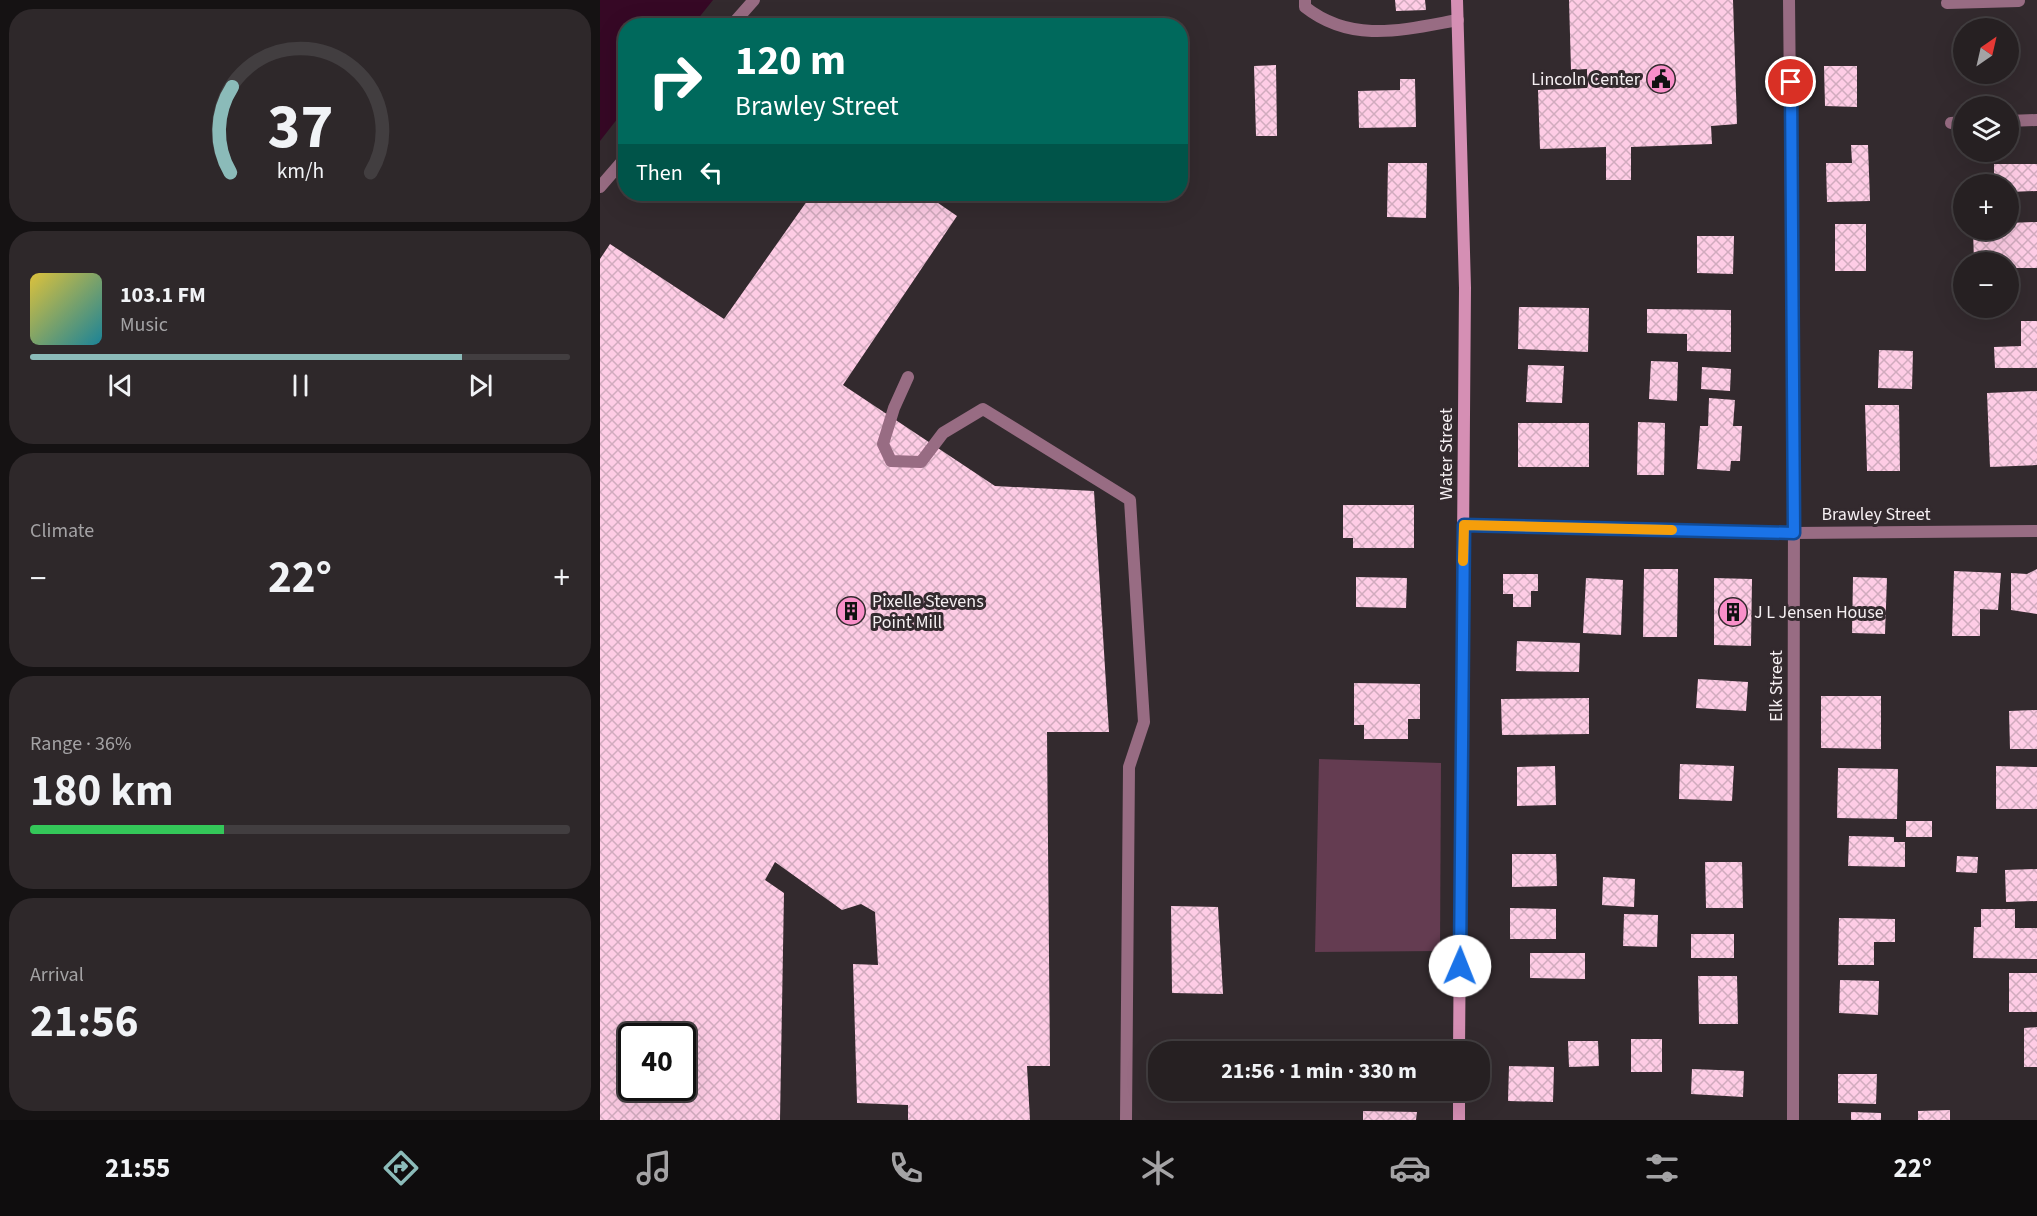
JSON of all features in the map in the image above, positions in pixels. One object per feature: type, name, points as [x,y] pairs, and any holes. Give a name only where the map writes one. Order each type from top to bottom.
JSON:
[{"type":"street","points":[[738,18],[754,0]]},
{"type":"street","points":[[1305,0],[1305,7],[1322,20],[1363,32],[1409,30],[1458,20]]},
{"type":"street","name":"Water Street","points":[[1457,0],[1465,288],[1460,1041]]},
{"type":"street","name":"Elk Street","points":[[1789,0],[1793,221],[1793,1120]]},
{"type":"street","points":[[1947,3],[2019,1]]},
{"type":"street","points":[[2019,121],[2037,120]]},
{"type":"street","points":[[600,187],[618,166]]},
{"type":"street","points":[[908,377],[894,408],[883,444],[891,461],[921,462],[943,433],[983,410],[1130,500],[1144,722],[1129,767],[1126,1120]]},
{"type":"street","name":"Brawley Street","points":[[1464,525],[1794,533],[2037,531]]},
{"type":"street","points":[[1459,1101],[1459,1120]]},
{"type":"shaded area","points":[[600,0],[713,0],[699,18],[618,18],[618,118],[600,141]]},
{"type":"shaded area","points":[[1319,759],[1441,763],[1440,951],[1315,952]]},
{"type":"building","points":[[1395,0],[1425,0],[1426,10],[1396,11]]},
{"type":"building","name":"Lincoln Center","points":[[1569,0],[1733,0],[1737,124],[1711,126],[1712,144],[1631,147],[1631,180],[1606,180],[1606,147],[1540,149],[1538,90],[1587,88],[1587,69],[1571,70]]},
{"type":"building","points":[[1276,65],[1277,136],[1256,136],[1254,66]]},
{"type":"building","points":[[1824,66],[1857,66],[1857,107],[1825,106]]},
{"type":"building","points":[[1400,79],[1415,79],[1416,127],[1359,128],[1358,91],[1400,90]]},
{"type":"building","points":[[1851,145],[1868,145],[1870,201],[1827,202],[1826,163],[1852,163]]},
{"type":"building","points":[[1388,163],[1427,163],[1426,218],[1387,217]]},
{"type":"building","points":[[1994,164],[2037,164],[2037,191],[2019,192],[2019,174],[1994,174]]},
{"type":"building","name":"Pixelle Stevens Point Mill","points":[[807,201],[935,201],[957,216],[843,385],[995,486],[1094,491],[1109,732],[1047,732],[1050,1066],[1027,1066],[1030,1120],[908,1120],[908,1105],[857,1103],[853,964],[878,965],[875,912],[861,904],[842,910],[775,862],[765,880],[784,893],[780,1120],[600,1120],[600,259],[610,244],[724,319]]},
{"type":"building","points":[[2037,222],[2037,268],[2019,268],[2019,252],[1974,252],[1973,240],[2019,240],[2019,223]]},
{"type":"building","points":[[1835,224],[1866,224],[1866,271],[1835,271]]},
{"type":"building","points":[[1697,236],[1734,236],[1733,274],[1697,273]]},
{"type":"building","points":[[1519,307],[1589,308],[1588,352],[1518,349]]},
{"type":"building","points":[[1647,309],[1731,310],[1731,352],[1687,351],[1687,334],[1647,333]]},
{"type":"building","points":[[2021,321],[2037,321],[2037,368],[1995,368],[1994,347],[2021,346]]},
{"type":"building","points":[[1879,350],[1913,351],[1912,389],[1878,388]]},
{"type":"building","points":[[1651,361],[1678,362],[1677,401],[1649,399]]},
{"type":"building","points":[[1528,365],[1564,366],[1562,403],[1526,402]]},
{"type":"building","points":[[1702,367],[1731,369],[1730,391],[1701,389]]},
{"type":"building","points":[[2037,391],[2037,465],[1990,467],[1987,393]]},
{"type":"building","points":[[1709,398],[1735,400],[1733,426],[1742,426],[1740,461],[1731,461],[1730,471],[1697,469],[1700,426],[1708,426]]},
{"type":"building","points":[[1865,405],[1899,405],[1900,471],[1867,471]]},
{"type":"building","points":[[1638,422],[1665,423],[1664,475],[1637,475]]},
{"type":"building","points":[[1518,423],[1589,423],[1589,467],[1518,467]]},
{"type":"building","points":[[1343,505],[1414,505],[1414,548],[1353,548],[1353,538],[1343,538]]},
{"type":"building","points":[[1644,569],[1678,569],[1677,637],[1643,637]]},
{"type":"building","points":[[2037,569],[2037,614],[2011,610],[2011,573],[2027,574]]},
{"type":"building","points":[[1954,571],[2001,573],[1998,610],[1980,609],[1980,636],[1952,636]]},
{"type":"building","points":[[1503,574],[1538,574],[1538,591],[1531,591],[1531,607],[1513,607],[1513,594],[1503,594]]},
{"type":"building","points":[[1356,577],[1407,578],[1406,608],[1356,607]]},
{"type":"building","points":[[1853,577],[1887,578],[1885,634],[1852,633]]},
{"type":"building","points":[[1586,578],[1623,580],[1621,635],[1583,633]]},
{"type":"building","name":"J L Jensen House","points":[[1714,578],[1752,579],[1751,646],[1714,645]]},
{"type":"building","points":[[1517,641],[1580,643],[1579,672],[1516,671]]},
{"type":"building","points":[[1698,679],[1748,682],[1746,711],[1696,708]]},
{"type":"building","points":[[1354,683],[1420,684],[1420,719],[1408,719],[1408,739],[1364,739],[1364,725],[1354,725]]},
{"type":"building","points":[[1821,696],[1881,696],[1881,749],[1821,748]]},
{"type":"building","points":[[1589,698],[1589,734],[1502,735],[1501,699]]},
{"type":"building","points":[[2037,710],[2037,749],[2010,749],[2009,711]]},
{"type":"building","points":[[1680,764],[1734,766],[1732,801],[1679,799]]},
{"type":"building","points":[[1555,766],[1556,805],[1517,806],[1517,767]]},
{"type":"building","points":[[1996,766],[2037,767],[2037,809],[1996,809]]},
{"type":"building","points":[[1838,768],[1898,769],[1897,819],[1837,818]]},
{"type":"building","points":[[1906,821],[1932,821],[1932,837],[1906,837]]},
{"type":"building","points":[[1849,836],[1894,837],[1894,842],[1905,842],[1905,867],[1848,866]]},
{"type":"building","points":[[1512,854],[1556,854],[1557,886],[1512,887]]},
{"type":"building","points":[[1957,856],[1978,857],[1977,873],[1956,872]]},
{"type":"building","points":[[1705,862],[1742,862],[1743,908],[1706,908]]},
{"type":"building","points":[[2037,869],[2037,901],[2006,902],[2005,870]]},
{"type":"building","points":[[1603,877],[1635,879],[1634,907],[1602,905]]},
{"type":"building","points":[[1171,906],[1218,907],[1223,994],[1172,993]]},
{"type":"building","points":[[1510,908],[1556,909],[1556,939],[1510,939]]},
{"type":"building","points":[[1981,909],[2015,909],[2015,928],[2037,928],[2037,959],[1973,958],[1974,927],[1981,927]]},
{"type":"building","points":[[1624,914],[1658,915],[1657,947],[1623,946]]},
{"type":"building","points":[[1839,918],[1895,919],[1895,942],[1874,942],[1874,965],[1838,965]]},
{"type":"building","points":[[1691,934],[1734,934],[1734,958],[1691,958]]},
{"type":"building","points":[[1530,953],[1585,953],[1585,979],[1530,978]]},
{"type":"building","points":[[2009,973],[2037,973],[2037,1012],[2009,1012]]},
{"type":"building","points":[[1698,976],[1737,976],[1738,1024],[1699,1024]]},
{"type":"building","points":[[1840,980],[1879,981],[1878,1015],[1839,1013]]},
{"type":"building","points":[[2037,1027],[2037,1067],[2024,1067],[2024,1028]]},
{"type":"building","points":[[1631,1039],[1662,1039],[1662,1072],[1631,1072]]},
{"type":"building","points":[[1568,1041],[1598,1041],[1599,1066],[1569,1067]]},
{"type":"building","points":[[1509,1066],[1554,1067],[1553,1102],[1508,1101]]},
{"type":"building","points":[[1692,1069],[1744,1071],[1743,1097],[1691,1094]]},
{"type":"building","points":[[1838,1074],[1877,1074],[1876,1104],[1838,1103]]},
{"type":"building","points":[[1950,1110],[1950,1120],[1918,1120],[1918,1111]]},
{"type":"building","points":[[1363,1111],[1417,1112],[1416,1120],[1363,1120]]},
{"type":"building","points":[[1851,1112],[1881,1113],[1881,1120],[1851,1120]]},
{"type":"slow traffic","points":[[1463,561],[1464,525],[1672,530]]},
{"type":"place","name":"Lincoln Center","points":[[1661,79]]},
{"type":"place","name":"Pixelle Stevens Point Mill","points":[[851,611]]},
{"type":"place","name":"J L Jensen House","points":[[1733,612]]},
{"type":"route","points":[[1460,966],[1464,525],[1794,533],[1791,82]]}]
